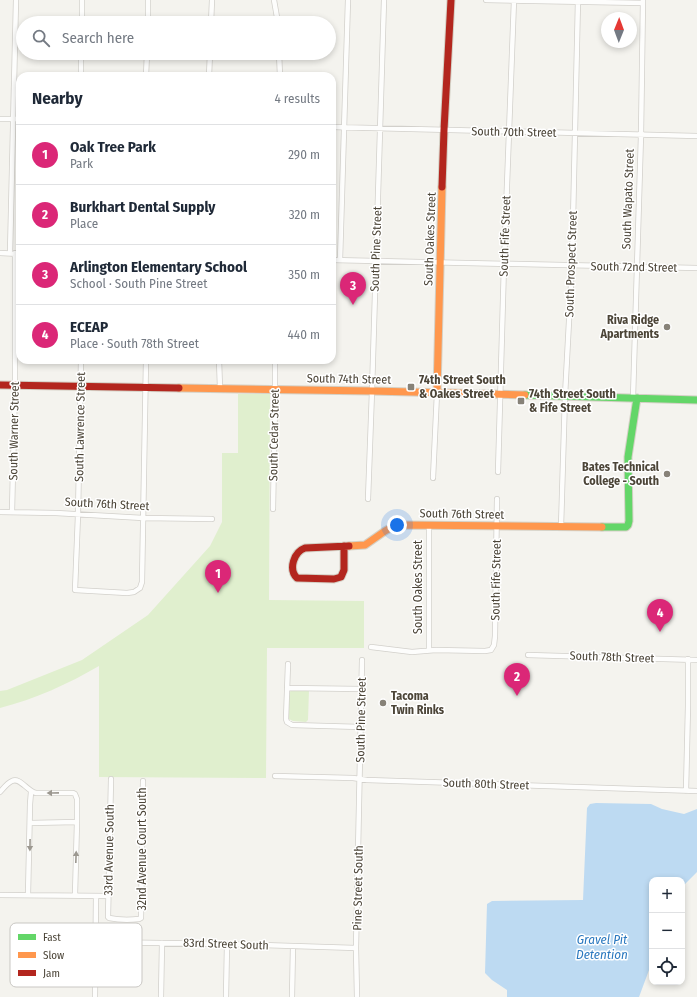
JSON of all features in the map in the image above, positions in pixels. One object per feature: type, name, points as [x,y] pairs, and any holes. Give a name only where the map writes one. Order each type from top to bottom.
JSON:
[{"type":"street","name":"South Warner Street","points":[[12,512],[15,385],[13,119],[16,0]]},
{"type":"street","points":[[82,0],[82,16]]},
{"type":"street","points":[[148,0],[148,16]]},
{"type":"street","points":[[211,16],[212,0]]},
{"type":"street","points":[[274,0],[277,16]]},
{"type":"street","points":[[340,260],[348,0]]},
{"type":"street","name":"South Pine Street","points":[[368,499],[384,0]]},
{"type":"street","name":"South Oakes Street","points":[[434,478],[444,130],[450,0]]},
{"type":"street","points":[[486,0],[643,1]]},
{"type":"street","name":"South Fife Street","points":[[498,472],[514,0]]},
{"type":"street","name":"South Prospect Street","points":[[561,527],[565,396],[572,265],[578,1]]},
{"type":"street","name":"South Wapato Street","points":[[628,525],[628,457],[635,398],[636,267],[641,135],[643,1]]},
{"type":"street","points":[[81,60],[81,72]]},
{"type":"street","points":[[146,72],[147,60]]},
{"type":"street","points":[[210,60],[210,72]]},
{"type":"street","points":[[279,60],[280,72]]},
{"type":"street","points":[[0,119],[13,119]]},
{"type":"street","name":"South 70th Street","points":[[336,127],[697,136]]},
{"type":"street","points":[[0,253],[15,254]]},
{"type":"street","name":"South 72nd Street","points":[[336,260],[697,268]]},
{"type":"street","name":"South Lawrence Street","points":[[81,364],[75,590],[134,592],[140,588],[142,582],[143,518]]},
{"type":"street","points":[[143,518],[146,364]]},
{"type":"street","points":[[219,364],[220,388]]},
{"type":"street","name":"South Cedar Street","points":[[273,509],[275,364]]},
{"type":"street","name":"South 74th Street","points":[[0,385],[436,392],[697,400]]},
{"type":"street","name":"South Fife Street","points":[[429,650],[489,651],[493,647],[495,636],[497,500]]},
{"type":"street","name":"South 76th Street","points":[[0,512],[56,513],[143,518],[212,519]]},
{"type":"street","name":"South Oakes Street","points":[[429,525],[429,650]]},
{"type":"street","name":"South 76th Street","points":[[344,546],[344,570],[341,577],[334,579],[295,577],[294,558],[301,549],[305,548],[344,546],[365,545],[394,526],[429,525],[626,528],[628,525]]},
{"type":"street","points":[[371,647],[412,652],[429,650]]},
{"type":"street","name":"South 78th Street","points":[[528,655],[697,660]]},
{"type":"street","points":[[686,791],[688,659]]},
{"type":"street","name":"South Pine Street","points":[[359,779],[362,660]]},
{"type":"street","points":[[288,664],[287,722],[292,725],[361,727]]},
{"type":"street","points":[[287,688],[362,689]]},
{"type":"street","name":"South 80th Street","points":[[275,776],[697,791]]},
{"type":"street","name":"33rd Avenue South","points":[[111,779],[108,896],[108,917],[111,919]]},
{"type":"street","name":"Pine Street South","points":[[357,997],[356,948],[359,860],[359,779]]},
{"type":"street","points":[[0,792],[10,782],[16,780],[31,792],[75,794],[77,799],[75,896]]},
{"type":"street","name":"32nd Avenue Court South","points":[[111,919],[140,920],[142,918],[143,780]]},
{"type":"street","points":[[28,895],[31,792]]},
{"type":"street","points":[[30,823],[77,822]]},
{"type":"street","points":[[0,895],[108,896]]},
{"type":"street","name":"33rd Avenue South","points":[[96,896],[96,923]]},
{"type":"street","name":"83rd Street South","points":[[142,942],[356,948]]},
{"type":"street","points":[[161,997],[162,942]]},
{"type":"street","points":[[226,997],[227,944]]},
{"type":"street","points":[[292,997],[293,946]]},
{"type":"street","name":"33rd Avenue South","points":[[95,987],[95,997]]},
{"type":"green space","points":[[238,394],[270,394],[269,600],[364,601],[364,648],[267,648],[266,778],[99,777],[99,666],[51,690],[0,708],[0,691],[7,690],[82,660],[148,615],[210,546],[222,522],[222,453],[238,453]]},
{"type":"green space","points":[[291,690],[309,690],[308,720],[306,722],[293,721],[289,719],[289,694]]},
{"type":"water","name":"Gravel Pit Detention","points":[[590,804],[651,804],[662,809],[684,814],[697,809],[697,872],[685,884],[685,877],[649,877],[649,970],[639,997],[507,997],[507,990],[492,980],[485,973],[487,904],[492,901],[583,900],[587,808]]},
{"type":"traffic: fast","points":[[525,395],[697,400]]},
{"type":"traffic: fast","points":[[602,527],[626,527],[628,525],[628,457],[637,398]]},
{"type":"traffic: slow","points":[[437,393],[442,187]]},
{"type":"traffic: slow","points":[[179,388],[525,395]]},
{"type":"traffic: slow","points":[[349,546],[365,545],[394,526],[403,525],[602,527]]},
{"type":"traffic: jam","points":[[442,187],[451,0]]},
{"type":"traffic: jam","points":[[0,385],[179,388]]},
{"type":"traffic: jam","points":[[344,546],[344,570],[341,577],[334,579],[297,578],[294,574],[293,566],[295,557],[301,550],[305,548],[349,546]]},
{"type":"place","name":"Arlington Elementary School","points":[[353,305]]},
{"type":"place","name":"Riva Ridge Apartments","points":[[667,327]]},
{"type":"place","name":"74th Street South & Oakes Street","points":[[411,387]]},
{"type":"place","name":"74th Street South & Fife Street","points":[[521,401]]},
{"type":"place","name":"Bates Technical College - South","points":[[667,474]]},
{"type":"place","name":"Oak Tree Park","points":[[218,593]]},
{"type":"place","name":"ECEAP","points":[[660,632]]},
{"type":"place","name":"Burkhart Dental Supply","points":[[517,696]]},
{"type":"place","name":"Tacoma Twin Rinks","points":[[383,703]]}]
